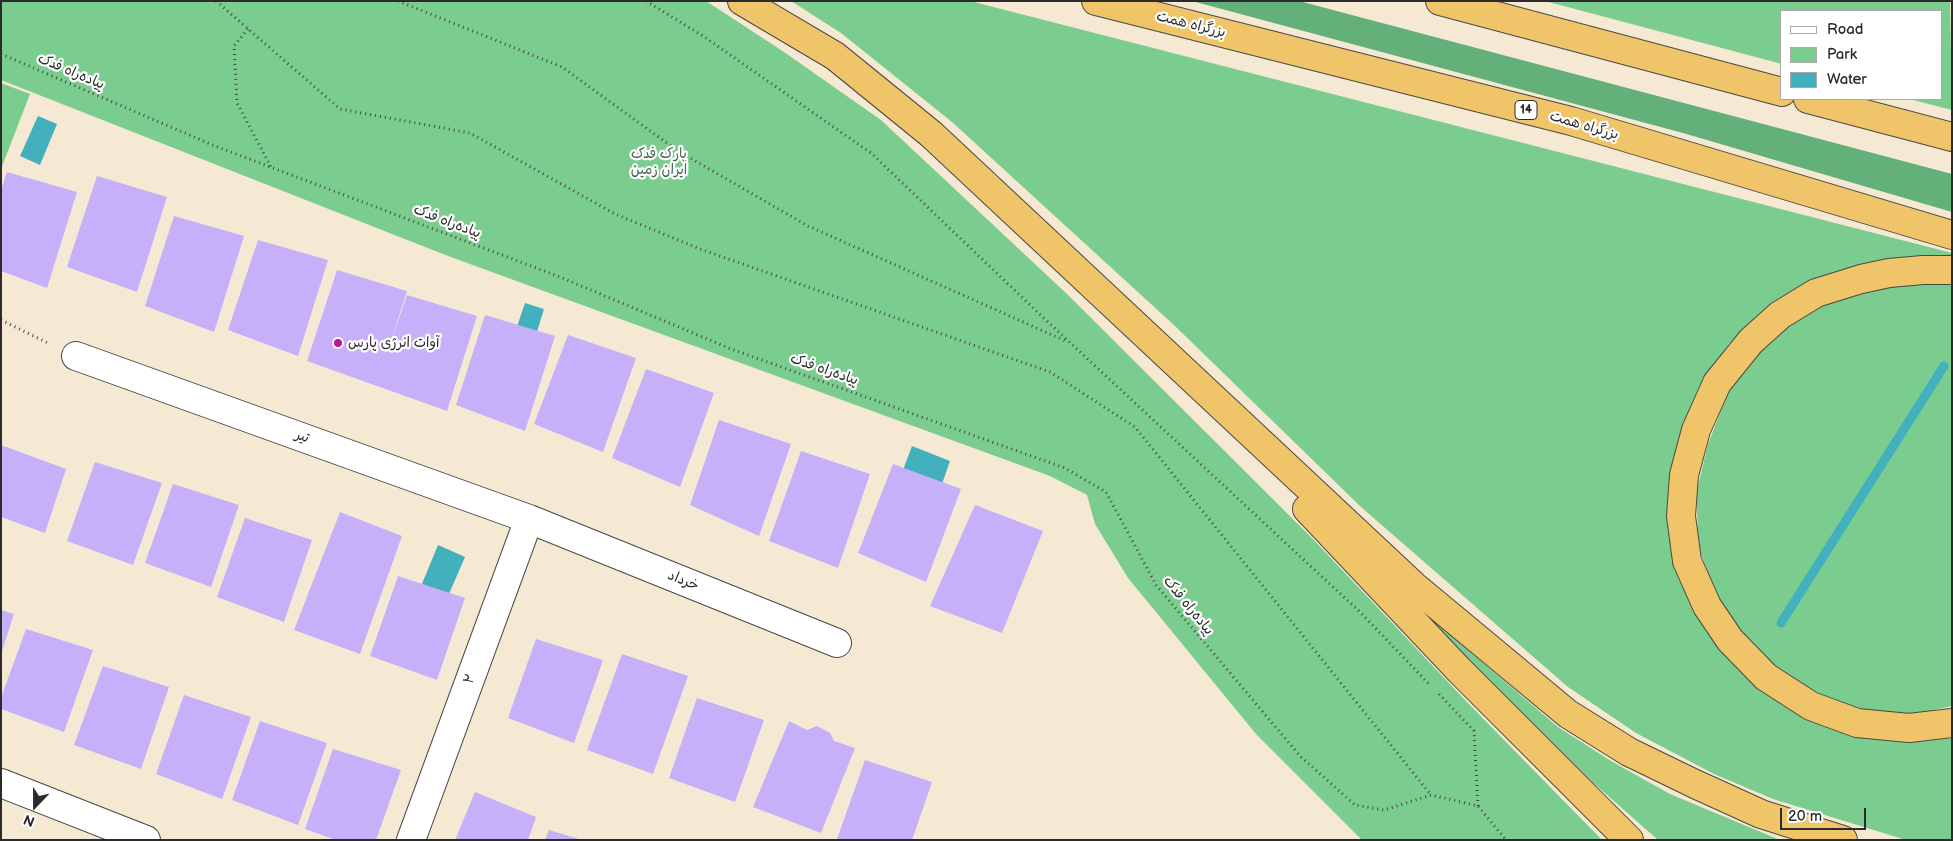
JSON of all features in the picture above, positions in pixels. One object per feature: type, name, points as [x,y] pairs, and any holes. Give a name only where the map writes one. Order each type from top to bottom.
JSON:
[{"type":"highway","points":[[742,1],[835,56],[924,128],[1414,586],[1568,714],[1629,752],[1694,784],[1761,814],[1843,840]]},
{"type":"highway","name":"بزرگراه همت","points":[[1096,1],[1570,121],[1952,235]]},
{"type":"highway","points":[[1440,1],[1780,91]]},
{"type":"highway","points":[[1812,100],[1952,137]]},
{"type":"highway","points":[[1952,270],[1914,270],[1861,279],[1816,293],[1780,315],[1751,341],[1717,382],[1696,430],[1684,475],[1681,516],[1686,561],[1707,606],[1730,640],[1766,677],[1811,706],[1857,723],[1909,728],[1952,723]]},
{"type":"highway","points":[[1131,323],[1459,670],[1629,840]]},
{"type":"street","name":"تیر","points":[[76,356],[529,519]]},
{"type":"street","name":"خرداد","points":[[529,519],[837,643]]},
{"type":"street","name":"۲","points":[[411,840],[529,519]]},
{"type":"street","points":[[1,783],[146,840]]},
{"type":"path","points":[[216,1],[340,110],[470,133],[615,214],[700,249],[1050,372],[1135,427],[1431,795],[1478,806]]},
{"type":"path","points":[[398,1],[562,67],[678,151],[808,226],[1072,344]]},
{"type":"path","points":[[646,1],[703,36],[871,154],[1361,613],[1474,731],[1478,806],[1506,840]]},
{"type":"path","points":[[248,29],[234,46],[237,103],[271,167]]},
{"type":"path","name":"پیاده‌راه فدک","points":[[1,54],[215,146],[560,277],[731,349],[1064,468],[1106,492],[1156,585],[1300,756],[1355,805],[1384,810],[1431,795]]},
{"type":"path","points":[[1,320],[76,356]]},
{"type":"green space","name":"پارک فدک ایران زمین","points":[[1,1],[706,1],[784,52],[881,120],[1067,294],[1310,536],[1465,700],[1602,840],[1362,840],[1256,734],[1128,578],[1095,524],[1087,495],[1050,476],[448,256],[1,80]]},
{"type":"green space","points":[[791,1],[970,1],[1952,253],[1952,262],[1766,310],[1747,325],[1729,344],[1698,389],[1681,434],[1677,561],[1691,606],[1713,639],[1737,668],[1766,693],[1795,713],[1850,735],[1887,741],[1924,741],[1952,738],[1952,840],[1906,840],[1773,799],[1714,774],[1636,733],[1568,687],[1361,507],[1175,326],[952,122],[841,33]]},
{"type":"green space","points":[[1192,1],[1299,1],[1952,174],[1952,212],[1683,133]]},
{"type":"green space","points":[[1545,1],[1950,1],[1952,110],[1913,100],[1943,100],[1943,10],[1780,10],[1780,63]]},
{"type":"green space","points":[[1,83],[30,94],[1,169]]},
{"type":"green space","points":[[1901,282],[1952,282],[1952,706],[1924,712],[1896,714],[1850,707],[1831,700],[1783,673],[1745,640],[1718,598],[1699,549],[1696,494],[1708,444],[1728,393],[1759,351],[1797,318],[1848,294]]},
{"type":"green space","points":[[1400,592],[1558,727],[1611,761],[1670,794],[1780,840],[1658,840],[1590,780]]},
{"type":"water","points":[[38,116],[57,124],[40,165],[20,156]]},
{"type":"water","points":[[525,303],[544,309],[531,351],[511,344]]},
{"type":"water","points":[[912,446],[950,461],[942,484],[903,470]]},
{"type":"water","points":[[438,545],[465,557],[445,603],[419,591]]},
{"type":"building","points":[[7,172],[77,192],[47,288],[1,271],[1,190]]},
{"type":"building","points":[[97,176],[167,197],[137,292],[67,267]]},
{"type":"building","points":[[174,216],[244,236],[214,332],[145,306]]},
{"type":"building","points":[[258,240],[328,260],[298,356],[228,330]]},
{"type":"building","points":[[337,270],[407,291],[388,350],[407,295],[477,316],[447,411],[307,361]]},
{"type":"building","points":[[485,315],[555,336],[525,431],[456,405]]},
{"type":"building","points":[[568,335],[636,358],[603,452],[534,424]]},
{"type":"building","points":[[646,369],[714,393],[680,487],[612,458]]},
{"type":"building","points":[[719,420],[791,444],[759,536],[690,505]]},
{"type":"building","points":[[1,445],[66,469],[45,533],[1,517]]},
{"type":"building","points":[[801,451],[870,474],[838,568],[769,541]]},
{"type":"building","points":[[95,462],[162,483],[133,565],[67,541]]},
{"type":"building","points":[[893,464],[961,489],[926,582],[858,553]]},
{"type":"building","points":[[173,484],[239,505],[211,587],[145,563]]},
{"type":"building","points":[[975,505],[1043,531],[1002,633],[930,606]]},
{"type":"building","points":[[340,512],[402,536],[360,654],[294,630]]},
{"type":"building","points":[[245,518],[312,540],[284,622],[217,597]]},
{"type":"building","points":[[398,576],[465,598],[437,680],[370,656]]},
{"type":"building","points":[[1,610],[14,614],[2,651],[1,651]]},
{"type":"building","points":[[26,629],[93,650],[64,732],[1,709],[1,698]]},
{"type":"building","points":[[536,639],[603,660],[574,743],[508,718]]},
{"type":"building","points":[[622,654],[688,676],[653,774],[587,750]]},
{"type":"building","points":[[103,666],[169,687],[141,769],[74,745]]},
{"type":"building","points":[[184,695],[251,717],[222,799],[156,774]]},
{"type":"building","points":[[697,698],[764,720],[735,802],[669,778]]},
{"type":"building","points":[[260,721],[327,743],[298,825],[232,800]]},
{"type":"building","points":[[789,721],[807,730],[817,726],[830,733],[834,741],[855,748],[821,833],[753,807]]},
{"type":"building","points":[[333,749],[401,770],[376,840],[336,840],[305,829]]},
{"type":"building","points":[[865,760],[932,782],[912,840],[837,839]]},
{"type":"building","points":[[475,792],[536,817],[528,840],[455,840]]},
{"type":"building","points":[[549,830],[579,839],[579,840],[545,840]]},
{"type":"waterway","points":[[1781,623],[1944,366]]},
{"type":"place","name":"آوات انرژی پارس","points":[[338,343]]}]
